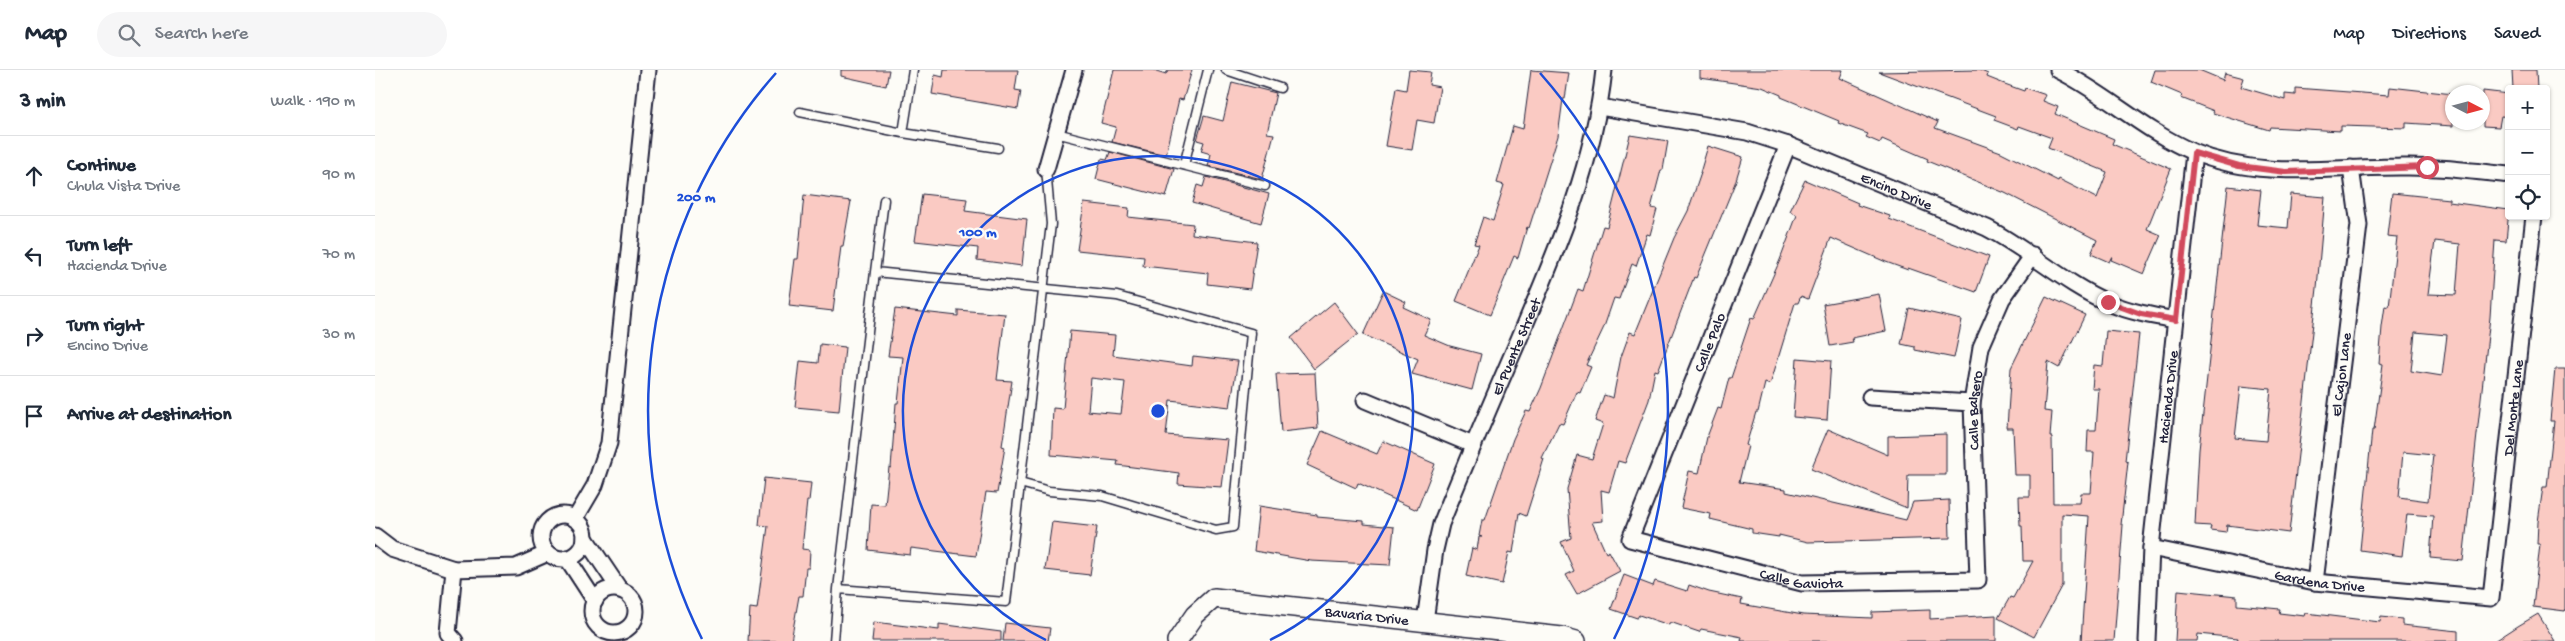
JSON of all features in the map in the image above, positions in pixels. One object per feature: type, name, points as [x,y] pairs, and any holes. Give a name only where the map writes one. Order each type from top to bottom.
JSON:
[{"type":"street","points":[[575,519],[595,485],[609,443],[648,70]]},
{"type":"street","points":[[1046,169],[1074,70]]},
{"type":"street","name":"El Puente Street","points":[[1425,621],[1439,533],[1473,445],[1562,239],[1581,182],[1600,107],[1604,70]]},
{"type":"street","points":[[2057,70],[2084,84],[2133,119],[2194,153],[2239,166],[2286,172],[2351,168],[2427,167],[2505,174]]},
{"type":"street","name":"Encino Drive","points":[[1600,107],[1709,124],[1747,132],[1788,145],[1987,228],[2013,241],[2070,282],[2108,302],[2141,314],[2176,320]]},
{"type":"street","name":"Calle Palo","points":[[1630,539],[1788,145]]},
{"type":"street","name":"Hacienda Drive","points":[[2147,641],[2151,548],[2194,153]]},
{"type":"street","name":"El Cajon Lane","points":[[2315,582],[2359,226],[2351,168]]},
{"type":"street","name":"Del Monte Lane","points":[[2491,598],[2533,220]]},
{"type":"street","name":"Calle Balsero","points":[[1978,580],[1972,403],[1981,347],[2002,299],[2033,255]]},
{"type":"street","points":[[1870,397],[1972,403]]},
{"type":"street","points":[[1365,400],[1473,445]]},
{"type":"street","points":[[585,538],[579,551],[567,558],[561,559],[548,553],[541,541],[543,527],[547,521],[561,515],[575,519],[580,524],[585,538],[620,590],[632,598],[637,612],[631,625],[621,637],[599,628],[593,615],[595,601],[605,591],[620,590]]},
{"type":"street","points":[[375,536],[392,549],[454,569],[516,567],[548,553]]},
{"type":"street","name":"Calle Gaviota","points":[[1630,539],[1802,583],[1978,580]]},
{"type":"street","name":"Gardena Drive","points":[[2151,548],[2315,582],[2491,598]]},
{"type":"street","points":[[567,558],[595,601]]},
{"type":"street","points":[[447,638],[454,569]]},
{"type":"street","name":"Bavaria Drive","points":[[1177,641],[1195,616],[1214,598],[1425,621],[1566,640]]},
{"type":"lane","points":[[903,133],[913,70]]},
{"type":"lane","points":[[1183,165],[1208,70]]},
{"type":"lane","points":[[1226,70],[1280,88]]},
{"type":"lane","points":[[800,112],[903,133],[998,148]]},
{"type":"lane","points":[[1056,132],[1265,186]]},
{"type":"lane","points":[[838,589],[1006,602],[1051,224],[1046,169]]},
{"type":"lane","points":[[834,641],[838,589],[885,200]]},
{"type":"lane","points":[[875,272],[1045,287],[1117,296],[1251,333],[1233,527],[1216,530],[1101,496],[1049,491],[1020,483]]},
{"type":"building","points":[[841,70],[889,70],[886,86],[841,76]]},
{"type":"building","points":[[944,70],[1018,70],[1015,90],[1021,91],[1018,109],[932,94],[935,75],[943,77]]},
{"type":"building","points":[[1114,70],[1153,70],[1166,74],[1168,70],[1192,70],[1183,100],[1179,99],[1166,155],[1112,142],[1116,127],[1101,123]]},
{"type":"building","points":[[1409,70],[1431,72],[1429,85],[1440,87],[1434,123],[1417,120],[1412,150],[1386,146],[1396,88],[1406,90]]},
{"type":"building","points":[[1531,70],[1569,73],[1565,99],[1563,99],[1558,136],[1529,228],[1527,227],[1518,258],[1514,256],[1490,315],[1456,301],[1479,245],[1474,244],[1483,217],[1493,221],[1504,185],[1497,183],[1513,126],[1523,129]]},
{"type":"building","points":[[1700,70],[1843,70],[1840,78],[1938,122],[1935,128],[2001,152],[2058,181],[2059,179],[2097,198],[2107,172],[2048,148],[2052,138],[2019,126],[2018,129],[1994,120],[1996,116],[1879,72],[1979,70],[1988,74],[1987,77],[2002,83],[2024,91],[2025,88],[2046,95],[2043,101],[2058,107],[2055,114],[2114,139],[2112,144],[2171,169],[2147,229],[2161,235],[2144,274],[2111,260],[2112,256],[2109,262],[2091,254],[2097,240],[2005,193],[1927,161],[1928,159],[1882,139],[1880,143],[1866,137],[1868,134],[1838,123],[1839,121],[1762,87],[1700,78]]},
{"type":"building","points":[[2155,70],[2199,70],[2223,80],[2225,73],[2244,78],[2241,87],[2285,100],[2285,94],[2295,95],[2295,88],[2389,95],[2390,87],[2445,93],[2445,125],[2406,123],[2406,128],[2341,126],[2341,131],[2270,127],[2269,130],[2213,113],[2214,111],[2181,98],[2182,95],[2151,82]]},
{"type":"building","points":[[2512,70],[2536,70],[2537,85],[2513,85]]},
{"type":"building","points":[[1232,82],[1276,93],[1267,133],[1274,134],[1262,179],[1208,166],[1211,154],[1201,151],[1204,142],[1197,140],[1204,116],[1223,121]]},
{"type":"building","points":[[2490,92],[2505,94],[2505,116],[2501,116],[2499,127],[2490,126]]},
{"type":"building","points":[[1630,135],[1668,141],[1663,170],[1661,170],[1651,208],[1657,209],[1650,235],[1647,234],[1636,266],[1632,264],[1619,299],[1614,298],[1604,327],[1586,365],[1591,367],[1580,393],[1577,392],[1563,424],[1559,423],[1542,458],[1544,459],[1526,516],[1519,513],[1513,553],[1509,552],[1502,584],[1466,576],[1472,548],[1477,550],[1479,537],[1482,537],[1479,536],[1482,520],[1485,520],[1513,439],[1526,411],[1530,412],[1541,388],[1578,289],[1583,291],[1603,226],[1607,227]]},
{"type":"building","points":[[1708,146],[1743,157],[1735,183],[1696,278],[1694,277],[1658,371],[1655,370],[1649,400],[1625,463],[1618,461],[1609,492],[1601,490],[1603,521],[1592,522],[1606,553],[1609,551],[1620,571],[1577,594],[1566,575],[1574,571],[1561,542],[1571,538],[1567,489],[1577,455],[1592,459],[1603,424],[1595,421],[1604,395],[1613,398],[1621,357],[1630,332],[1635,334],[1674,238],[1688,211]]},
{"type":"building","points":[[1110,152],[1174,169],[1166,197],[1096,179],[1101,159],[1107,160]]},
{"type":"building","points":[[1206,177],[1269,194],[1261,223],[1192,203],[1197,185],[1203,187]]},
{"type":"building","points":[[1805,180],[1858,203],[1857,205],[1890,216],[1889,219],[1989,257],[1976,292],[1886,262],[1831,238],[1808,299],[1801,296],[1798,303],[1795,303],[1770,385],[1765,383],[1758,412],[1756,412],[1746,445],[1748,446],[1739,482],[1786,489],[1786,492],[1906,520],[1913,502],[1949,500],[1950,538],[1808,542],[1779,535],[1779,537],[1752,533],[1752,529],[1710,519],[1711,514],[1681,508],[1689,471],[1699,473],[1707,437],[1718,408],[1721,409],[1729,378],[1731,378],[1751,318],[1754,319],[1780,260],[1797,215],[1790,211]]},
{"type":"building","points":[[2228,186],[2261,190],[2257,225],[2288,228],[2291,194],[2325,197],[2317,288],[2289,533],[2227,525],[2226,532],[2210,530],[2211,526],[2195,525],[2199,450]],"holes":[[[2241,386],[2271,389],[2266,441],[2235,438]]]},
{"type":"building","points":[[2392,193],[2449,199],[2449,202],[2505,209],[2505,220],[2508,220],[2506,241],[2495,240],[2490,317],[2463,561],[2430,558],[2433,516],[2407,514],[2402,556],[2360,550],[2372,430],[2374,430],[2383,364],[2379,363],[2382,327],[2385,306],[2389,307],[2397,237],[2387,236]],"holes":[[[2435,241],[2460,244],[2456,295],[2428,294]],[[2415,332],[2447,335],[2442,376],[2411,371]],[[2403,452],[2433,455],[2428,501],[2399,497]]]},
{"type":"building","points":[[922,194],[967,199],[965,211],[1027,219],[1022,266],[977,260],[978,248],[915,241]]},
{"type":"building","points":[[804,195],[851,201],[843,246],[841,246],[833,311],[789,306],[795,259],[798,259]]},
{"type":"building","points":[[1084,203],[1129,208],[1128,217],[1193,224],[1192,234],[1257,242],[1250,289],[1207,284],[1208,273],[1143,266],[1144,257],[1077,250]]},
{"type":"building","points":[[1383,291],[1406,302],[1403,307],[1431,320],[1424,335],[1450,346],[1481,354],[1472,390],[1412,374],[1418,359],[1363,335]]},
{"type":"building","points":[[1879,294],[1886,331],[1852,338],[1853,342],[1830,346],[1823,304]]},
{"type":"building","points":[[2046,297],[2085,315],[2059,368],[2048,362],[2044,411],[2052,412],[2050,437],[2052,437],[2053,503],[2080,503],[2081,493],[2091,493],[2094,452],[2087,452],[2088,430],[2096,430],[2099,389],[2092,389],[2094,365],[2103,366],[2106,331],[2139,334],[2125,461],[2128,462],[2121,525],[2123,525],[2114,641],[2081,641],[2089,516],[2062,514],[2062,585],[2034,637],[1998,618],[2010,597],[2013,598],[2033,561],[2023,561],[2022,526],[2020,526],[2019,497],[2030,497],[2030,475],[2015,475],[2013,428],[2007,428],[2011,368]]},
{"type":"building","points":[[1334,302],[1358,334],[1314,369],[1291,338]]},
{"type":"building","points":[[1909,308],[1962,320],[1954,358],[1915,350],[1915,347],[1901,344]]},
{"type":"building","points":[[895,309],[958,316],[958,310],[1005,314],[997,380],[1012,381],[1002,446],[1005,447],[997,493],[986,492],[976,556],[911,548],[910,555],[868,550],[871,504],[885,505],[889,467],[891,468],[896,403],[898,403],[903,357],[888,356]]},
{"type":"building","points":[[1070,331],[1115,335],[1113,355],[1192,366],[1193,356],[1238,361],[1230,407],[1170,400],[1166,435],[1228,440],[1222,487],[1178,484],[1179,473],[1117,465],[1118,461],[1051,455],[1053,408],[1063,409]],"holes":[[[1091,378],[1125,382],[1121,414],[1088,411]]]},
{"type":"building","points":[[820,344],[845,347],[839,411],[795,407],[800,361],[818,363]]},
{"type":"building","points":[[1797,358],[1831,361],[1827,420],[1793,417]]},
{"type":"building","points":[[2555,369],[2565,369],[2565,611],[2533,607],[2540,544],[2537,544],[2538,522],[2543,487],[2547,487],[2554,421],[2550,421]]},
{"type":"building","points":[[1315,373],[1318,428],[1281,432],[1276,374]]},
{"type":"building","points":[[1828,429],[1888,455],[1888,436],[1946,434],[1946,475],[1908,475],[1907,508],[1811,469]]},
{"type":"building","points":[[1322,431],[1377,454],[1383,441],[1435,464],[1417,510],[1358,483],[1356,488],[1307,465]]},
{"type":"building","points":[[764,478],[811,483],[809,501],[807,501],[802,549],[810,550],[809,568],[806,568],[803,596],[799,596],[791,641],[748,641],[750,608],[757,609],[768,526],[759,525]]},
{"type":"building","points":[[1259,506],[1317,515],[1317,517],[1364,521],[1364,524],[1394,527],[1390,565],[1311,561],[1254,551]]},
{"type":"building","points":[[1052,522],[1097,527],[1090,575],[1045,570]]},
{"type":"building","points":[[1624,575],[1653,586],[1655,581],[1687,591],[1689,585],[1709,592],[1742,599],[1741,604],[1803,615],[1872,618],[1872,612],[1930,610],[1930,619],[1996,615],[1996,641],[1741,641],[1742,637],[1701,629],[1699,632],[1670,622],[1669,625],[1639,615],[1637,618],[1611,609]]},
{"type":"building","points":[[2178,590],[2237,596],[2237,605],[2280,609],[2279,613],[2305,616],[2306,613],[2380,622],[2381,617],[2402,619],[2402,625],[2458,631],[2458,641],[2237,641],[2238,638],[2198,634],[2197,641],[2175,641]]},
{"type":"building","points":[[2538,614],[2555,641],[2495,641],[2518,626]]},
{"type":"building","points":[[874,622],[939,630],[939,624],[1001,632],[1001,641],[872,641]]},
{"type":"building","points":[[1005,623],[1050,628],[1048,641],[1003,641]]},
{"type":"route","points":[[2108,302],[2141,314],[2176,320],[2194,153],[2239,166],[2286,172],[2351,168],[2427,167]]}]
